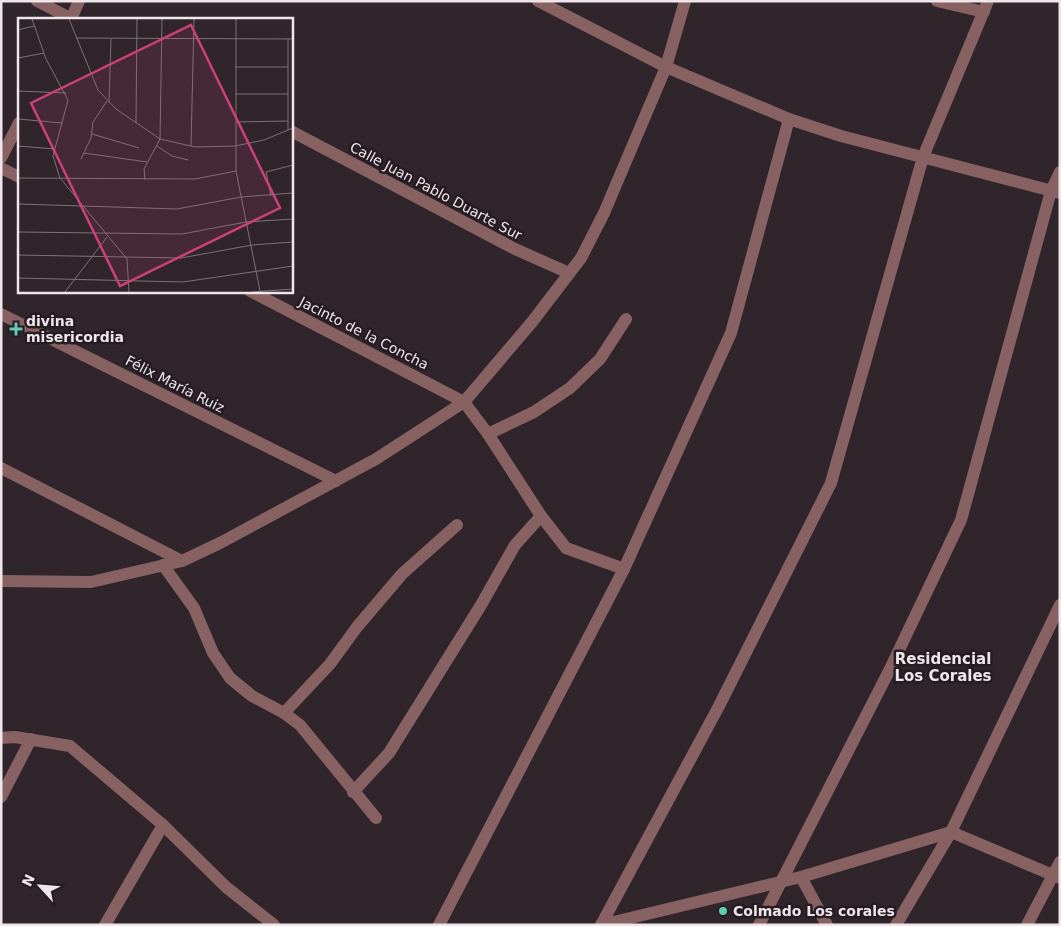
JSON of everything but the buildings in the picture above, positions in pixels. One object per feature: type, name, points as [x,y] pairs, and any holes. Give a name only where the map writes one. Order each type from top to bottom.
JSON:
[{"type":"street","points":[[37,1],[69,18]]},
{"type":"street","points":[[71,18],[79,1]]},
{"type":"street","points":[[538,1],[556,5],[666,67],[789,119],[841,136],[1055,192]]},
{"type":"street","points":[[1,581],[91,582],[182,561],[220,543],[376,459],[464,402],[532,322],[581,258],[604,213],[666,67],[685,1]]},
{"type":"street","points":[[937,1],[986,7],[923,158],[831,483],[718,706],[601,925],[801,878],[951,832],[1056,877]]},
{"type":"street","points":[[440,925],[624,569],[731,333],[789,119]]},
{"type":"street","points":[[1,158],[18,125]]},
{"type":"street","name":"Calle Juan Pablo Duarte Sur","points":[[292,133],[515,249],[569,273]]},
{"type":"street","points":[[1,168],[18,176]]},
{"type":"street","points":[[759,925],[889,671],[961,520],[1060,172]]},
{"type":"street","name":"Jacinto de la Concha","points":[[252,292],[464,402]]},
{"type":"street","name":"Félix María Ruiz","points":[[1,314],[336,481]]},
{"type":"street","points":[[488,434],[534,412],[570,388],[600,359],[626,319]]},
{"type":"street","points":[[464,402],[488,434],[541,516],[566,548],[624,569]]},
{"type":"street","points":[[1,468],[182,561]]},
{"type":"street","points":[[354,792],[389,753],[476,614],[515,546],[541,516]]},
{"type":"street","points":[[284,713],[330,664],[402,574],[457,525]]},
{"type":"street","points":[[163,565],[194,608],[213,653],[230,678],[252,696],[284,713],[300,726],[376,818]]},
{"type":"street","points":[[896,925],[951,832],[1060,604]]},
{"type":"street","points":[[1,738],[15,737],[70,746],[164,825],[226,887],[269,923]]},
{"type":"street","points":[[1,797],[32,739]]},
{"type":"street","points":[[105,925],[164,825]]},
{"type":"street","points":[[1027,925],[1056,877],[1060,862]]},
{"type":"street","points":[[801,878],[827,925]]},
{"type":"place","name":"divina misericordia","points":[[16,329]]},
{"type":"place","name":"Colmado Los corales","points":[[723,911]]},
{"type":"district","name":"Residencial Los Corales","points":[[943,668]]}]
